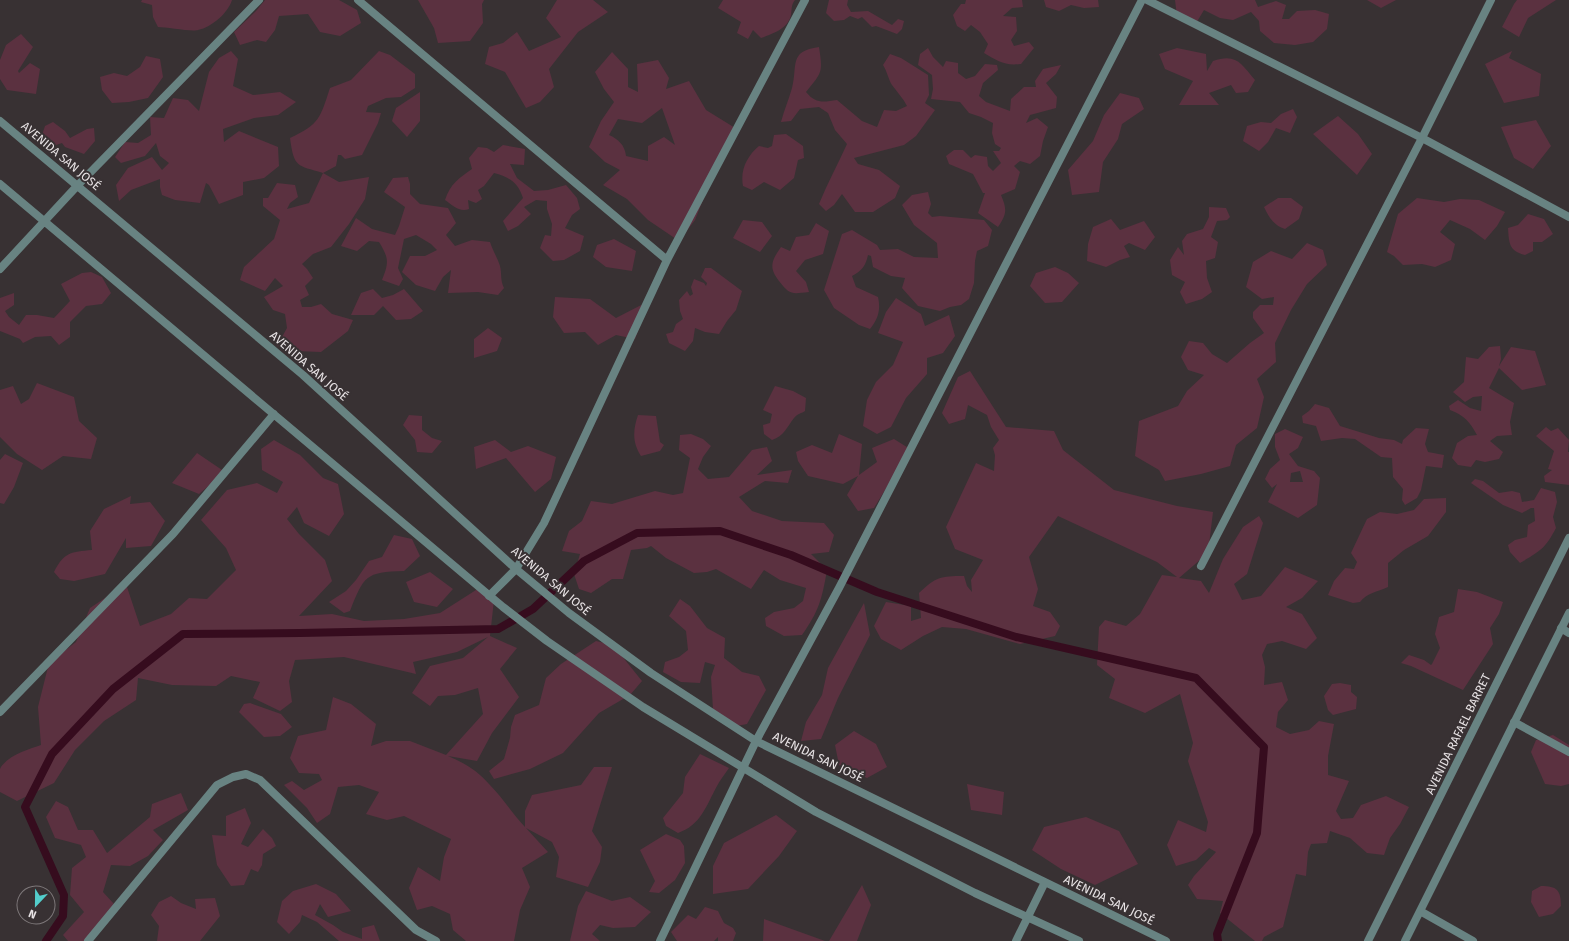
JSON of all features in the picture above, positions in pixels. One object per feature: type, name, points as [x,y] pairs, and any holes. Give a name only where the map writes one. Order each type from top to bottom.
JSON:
[{"type":"street","points":[[0,269],[77,186],[259,0]]},
{"type":"street","points":[[358,0],[667,260]]},
{"type":"street","points":[[489,596],[516,569],[544,523],[667,260],[805,0]]},
{"type":"street","points":[[660,941],[756,741],[839,588],[1142,0]]},
{"type":"street","points":[[1147,0],[1422,138],[1569,217]]},
{"type":"street","points":[[1201,566],[1422,138],[1491,0]]},
{"type":"street","name":"AVENIDA SAN JOSÉ","points":[[0,120],[303,375],[516,569],[569,613],[651,673],[756,741],[1166,941]]},
{"type":"street","points":[[0,184],[502,607],[547,641],[643,707],[816,812],[975,893],[1079,941]]},
{"type":"street","points":[[0,712],[173,534],[274,414]]},
{"type":"street","name":"AVENIDA RAFAEL BARRET","points":[[1368,941],[1569,538]]},
{"type":"street","points":[[1405,941],[1569,613]]},
{"type":"street","points":[[1561,628],[1569,632]]},
{"type":"street","points":[[1514,722],[1569,752]]},
{"type":"street","points":[[88,941],[216,785],[233,777],[246,774],[260,780],[416,930],[436,941]]},
{"type":"street","points":[[1016,941],[1045,882]]},
{"type":"street","points":[[1420,911],[1473,941]]},
{"type":"shaded area","points":[[142,0],[232,0],[227,10],[214,23],[198,30],[185,30],[158,27],[153,17],[152,5],[141,2]]},
{"type":"shaded area","points":[[265,0],[339,0],[357,10],[361,23],[340,36],[320,32],[308,14],[279,16],[275,30],[266,42],[257,40],[240,45],[234,32]]},
{"type":"shaded area","points":[[418,0],[484,0],[482,4],[483,23],[470,41],[438,43],[434,28]]},
{"type":"shaded area","points":[[557,0],[593,0],[608,12],[578,32],[549,69],[554,87],[540,102],[526,108],[505,72],[485,64],[489,47],[503,43],[517,32],[529,51],[561,37],[546,18]]},
{"type":"shaded area","points":[[723,0],[795,0],[792,5],[791,15],[787,24],[775,33],[761,38],[753,30],[748,39],[737,33],[741,22],[718,8]]},
{"type":"shaded area","points":[[829,0],[848,0],[847,5],[851,12],[868,11],[892,25],[898,19],[904,21],[902,29],[897,34],[876,26],[872,27],[862,17],[858,19],[850,16],[844,20],[834,21],[826,13]]},
{"type":"shaded area","points":[[966,0],[1022,0],[1023,7],[1012,8],[1003,16],[1016,17],[1017,31],[1011,40],[1014,46],[1029,42],[1034,48],[1021,64],[1006,64],[997,61],[984,53],[988,44],[980,32],[971,25],[965,31],[957,26],[953,15],[961,4],[965,4]]},
{"type":"shaded area","points":[[1044,0],[1098,0],[1099,7],[1084,8],[1071,5],[1059,11],[1046,7]]},
{"type":"shaded area","points":[[1175,0],[1255,0],[1258,7],[1276,1],[1286,5],[1282,19],[1289,19],[1297,11],[1315,10],[1329,14],[1327,29],[1313,42],[1295,45],[1274,43],[1260,31],[1259,21],[1251,12],[1233,20],[1220,18],[1204,10],[1195,25],[1177,16]]},
{"type":"shaded area","points":[[1367,0],[1396,0],[1381,8]]},
{"type":"shaded area","points":[[1517,0],[1556,0],[1528,18],[1519,37],[1502,27]]},
{"type":"shaded area","points":[[21,34],[33,47],[18,71],[19,73],[30,63],[40,69],[36,94],[7,90],[0,79],[0,60],[6,45]]},
{"type":"shaded area","points":[[819,47],[821,62],[820,72],[806,92],[813,99],[820,101],[837,100],[862,121],[877,127],[884,110],[896,111],[907,106],[891,83],[883,65],[890,54],[901,58],[928,75],[929,95],[925,103],[935,110],[916,136],[904,145],[854,158],[858,164],[879,170],[900,186],[895,198],[873,212],[855,212],[842,194],[834,205],[826,211],[819,204],[847,144],[835,130],[828,113],[819,107],[800,109],[791,121],[781,122],[792,88],[798,56],[809,49]]},
{"type":"shaded area","points":[[928,48],[933,57],[943,67],[946,61],[958,63],[958,73],[966,79],[975,76],[985,64],[997,65],[998,70],[983,83],[979,96],[986,102],[1010,111],[1011,99],[1024,87],[1036,87],[1035,81],[1043,69],[1061,65],[1056,74],[1046,83],[1057,97],[1056,108],[1030,115],[1026,123],[1037,118],[1048,127],[1040,156],[1030,164],[1020,161],[1014,166],[1020,172],[1015,189],[1001,195],[1005,211],[998,227],[978,213],[985,193],[983,193],[973,174],[949,164],[946,156],[954,150],[963,150],[971,158],[975,155],[987,157],[988,166],[993,171],[1001,163],[993,151],[999,151],[1001,148],[995,144],[992,133],[993,123],[969,113],[960,102],[931,99],[933,89],[932,75],[918,65],[920,54]]},
{"type":"shaded area","points":[[1177,48],[1206,54],[1207,71],[1213,61],[1228,58],[1233,59],[1242,65],[1255,80],[1248,92],[1236,93],[1231,85],[1209,93],[1219,105],[1179,105],[1193,81],[1165,69],[1159,54]]},
{"type":"shaded area","points":[[231,51],[238,59],[233,86],[253,95],[280,92],[296,102],[278,115],[254,118],[223,129],[224,142],[239,131],[278,147],[279,166],[264,178],[243,182],[243,195],[219,204],[209,185],[206,183],[200,203],[175,200],[162,195],[160,179],[131,190],[119,201],[116,185],[128,168],[152,157],[162,170],[169,163],[160,156],[156,143],[145,156],[121,163],[115,157],[125,142],[138,143],[151,135],[150,117],[164,118],[173,98],[188,100],[199,111],[209,72],[219,58]]},
{"type":"shaded area","points":[[379,51],[390,55],[415,74],[415,88],[401,97],[386,98],[368,106],[366,112],[381,113],[378,123],[362,155],[345,159],[341,155],[338,155],[336,166],[323,173],[298,164],[293,155],[290,138],[308,128],[318,119],[330,88],[351,80]]},
{"type":"shaded area","points":[[1512,51],[1509,58],[1541,74],[1539,96],[1504,103],[1485,64]]},
{"type":"shaded area","points":[[612,52],[628,69],[628,87],[638,92],[637,64],[658,60],[669,78],[666,89],[689,81],[706,110],[740,131],[714,172],[695,220],[679,241],[648,220],[627,199],[603,185],[620,170],[605,162],[589,147],[601,121],[614,102],[604,89],[595,72]],"holes":[[[662,108],[675,145],[664,137],[648,146],[648,161],[626,156],[620,143],[609,135],[618,119],[642,123]]]},
{"type":"shaded area","points":[[146,56],[160,59],[163,77],[148,98],[129,102],[112,103],[102,90],[100,77],[114,73],[127,76],[140,67]]},
{"type":"shaded area","points":[[420,92],[420,121],[407,137],[392,121],[396,108]]},
{"type":"shaded area","points":[[1120,93],[1139,98],[1144,109],[1122,124],[1118,139],[1103,162],[1099,192],[1072,195],[1068,170],[1093,141],[1104,115]]},
{"type":"shaded area","points":[[1293,109],[1297,117],[1290,133],[1276,128],[1268,142],[1259,151],[1243,141],[1247,126],[1261,122],[1271,123],[1281,114]]},
{"type":"shaded area","points":[[1338,116],[1358,134],[1372,154],[1357,175],[1313,134]]},
{"type":"shaded area","points":[[1536,120],[1551,146],[1533,169],[1514,158],[1501,127]]},
{"type":"shaded area","points":[[53,122],[65,131],[70,138],[87,129],[94,128],[95,141],[84,154],[65,147],[62,143],[53,146],[42,135],[45,126]]},
{"type":"shaded area","points":[[786,134],[803,146],[804,158],[798,160],[794,178],[780,190],[764,182],[752,190],[743,186],[742,180],[745,164],[751,154],[759,146],[768,148],[772,146],[774,135]]},
{"type":"shaded area","points":[[503,145],[525,149],[524,165],[510,164],[517,178],[534,191],[548,190],[566,185],[577,198],[580,209],[572,215],[565,228],[584,236],[580,251],[564,260],[553,261],[540,248],[545,235],[551,236],[552,224],[547,209],[547,201],[536,200],[524,207],[531,214],[518,226],[508,231],[503,221],[523,198],[516,184],[504,176],[494,173],[484,186],[478,190],[482,199],[476,203],[468,200],[469,209],[459,209],[445,200],[452,186],[472,169],[469,158],[478,147],[487,148],[494,152]]},
{"type":"shaded area","points":[[323,173],[339,182],[369,177],[365,199],[349,224],[331,247],[313,254],[302,264],[313,278],[305,286],[309,295],[300,300],[302,307],[311,307],[321,304],[332,314],[353,320],[348,331],[321,352],[296,351],[277,346],[287,328],[285,314],[273,310],[264,297],[283,286],[275,278],[265,291],[240,280],[244,267],[274,239],[280,220],[263,206],[263,198],[268,198],[277,183],[295,185],[298,197],[290,203],[287,209],[309,203]]},
{"type":"shaded area","points":[[408,177],[410,194],[420,204],[448,208],[456,223],[446,235],[455,246],[472,240],[490,242],[500,266],[504,288],[498,295],[478,292],[448,293],[451,270],[443,277],[435,291],[416,285],[402,272],[410,256],[425,256],[437,250],[431,244],[416,235],[404,239],[398,268],[403,279],[399,286],[382,280],[387,261],[385,252],[379,242],[369,241],[357,251],[341,246],[356,218],[372,229],[395,235],[405,207],[384,192],[393,178]]},
{"type":"shaded area","points":[[928,192],[931,204],[928,213],[932,217],[940,216],[984,220],[992,230],[988,246],[977,251],[974,283],[969,299],[961,305],[940,311],[918,306],[902,288],[905,278],[891,276],[873,267],[871,256],[868,255],[863,267],[852,276],[856,287],[878,297],[879,310],[877,318],[870,329],[859,325],[834,308],[824,290],[842,234],[852,230],[877,245],[880,250],[898,249],[914,257],[938,258],[937,243],[914,225],[902,205],[912,195]]},
{"type":"shaded area","points":[[1278,198],[1291,198],[1303,207],[1299,219],[1285,229],[1274,223],[1264,207]]},
{"type":"shaded area","points":[[1417,198],[1444,202],[1460,199],[1479,200],[1505,212],[1497,226],[1485,240],[1470,229],[1450,220],[1440,232],[1455,244],[1451,260],[1435,267],[1422,264],[1403,265],[1394,256],[1387,252],[1398,214]]},
{"type":"shaded area","points":[[1209,207],[1226,208],[1230,217],[1227,220],[1217,221],[1211,237],[1218,242],[1215,258],[1206,261],[1207,278],[1212,292],[1202,299],[1186,304],[1180,292],[1185,282],[1172,275],[1170,260],[1178,247],[1184,255],[1182,241],[1187,234],[1203,229],[1209,217]]},
{"type":"shaded area","points":[[1528,214],[1544,219],[1553,234],[1542,242],[1533,242],[1533,251],[1525,255],[1516,251],[1511,246],[1508,228],[1518,225]]},
{"type":"shaded area","points":[[1111,219],[1120,230],[1144,221],[1155,237],[1145,250],[1129,243],[1124,246],[1130,257],[1106,267],[1087,261],[1088,244],[1093,227]]},
{"type":"shaded area","points":[[743,220],[762,222],[772,236],[760,252],[733,238]]},
{"type":"shaded area","points":[[816,223],[829,231],[823,254],[805,260],[796,271],[806,282],[809,292],[791,292],[779,281],[773,272],[772,264],[781,247],[790,251],[796,237],[809,235]]},
{"type":"shaded area","points":[[614,239],[636,251],[632,271],[606,267],[593,257],[597,245]]},
{"type":"shaded area","points":[[1307,243],[1323,250],[1327,265],[1307,284],[1291,310],[1275,343],[1276,362],[1257,379],[1264,397],[1257,428],[1236,445],[1230,466],[1201,474],[1165,481],[1159,470],[1135,456],[1139,421],[1178,406],[1187,391],[1204,375],[1188,370],[1181,357],[1189,341],[1203,343],[1212,354],[1227,363],[1264,333],[1253,318],[1253,312],[1260,305],[1273,305],[1274,297],[1262,299],[1246,287],[1253,262],[1271,251],[1292,259]]},
{"type":"shaded area","points":[[1055,267],[1068,273],[1079,283],[1062,302],[1045,303],[1030,286],[1036,273]]},
{"type":"shaded area","points":[[705,268],[711,268],[742,291],[736,310],[719,334],[705,332],[695,328],[693,341],[685,351],[669,343],[666,334],[673,332],[676,324],[683,319],[680,311],[679,300],[687,291],[690,296],[693,294],[691,287],[694,279],[704,283],[706,286],[707,283],[701,277]]},
{"type":"shaded area","points":[[91,272],[102,277],[111,293],[102,304],[86,306],[70,322],[70,337],[59,345],[51,336],[35,337],[23,343],[20,339],[0,331],[0,298],[14,293],[14,305],[5,311],[9,317],[19,325],[26,315],[54,318],[70,301],[61,284],[82,273]]},
{"type":"shaded area","points":[[373,289],[382,298],[393,295],[404,289],[423,311],[411,319],[396,320],[383,306],[374,315],[351,315],[361,293]]},
{"type":"shaded area","points":[[555,297],[590,299],[616,318],[649,301],[635,339],[616,335],[598,345],[585,332],[564,333],[553,317]]},
{"type":"shaded area","points":[[896,298],[921,314],[925,326],[949,315],[955,336],[943,353],[927,358],[927,374],[906,398],[891,427],[877,434],[863,426],[867,400],[876,382],[893,365],[903,342],[878,333],[886,312]]},
{"type":"shaded area","points":[[488,328],[502,338],[497,351],[474,358],[474,339]]},
{"type":"shaded area","points":[[1500,346],[1501,359],[1499,366],[1511,347],[1535,351],[1546,385],[1522,390],[1499,368],[1489,388],[1514,403],[1510,422],[1512,435],[1497,436],[1490,441],[1503,452],[1499,459],[1485,462],[1476,460],[1471,467],[1458,465],[1452,458],[1457,443],[1468,436],[1477,435],[1472,426],[1459,414],[1450,410],[1449,406],[1458,400],[1470,408],[1481,411],[1482,396],[1473,397],[1465,402],[1453,392],[1464,382],[1466,357],[1478,359],[1489,347]]},
{"type":"shaded area","points":[[970,371],[1006,427],[1054,431],[1063,450],[1114,490],[1177,506],[1213,512],[1208,553],[1179,578],[1201,581],[1209,593],[1223,559],[1243,527],[1259,516],[1263,523],[1247,574],[1234,584],[1242,600],[1261,596],[1285,567],[1318,581],[1302,598],[1286,607],[1302,614],[1317,638],[1306,649],[1282,641],[1267,644],[1262,655],[1265,667],[1264,685],[1282,682],[1288,700],[1278,712],[1276,727],[1290,734],[1309,730],[1319,721],[1334,724],[1328,756],[1328,775],[1349,781],[1336,811],[1341,819],[1353,818],[1361,805],[1386,796],[1409,807],[1400,824],[1390,838],[1384,855],[1367,853],[1350,838],[1330,831],[1327,843],[1311,844],[1308,852],[1306,876],[1296,874],[1283,927],[1264,937],[1262,941],[1255,941],[1220,913],[1223,901],[1197,899],[1188,885],[1194,876],[1216,852],[1209,848],[1196,860],[1176,866],[1167,845],[1178,820],[1206,832],[1208,822],[1188,761],[1193,743],[1180,694],[1145,713],[1109,698],[1115,679],[1097,665],[1099,627],[1105,620],[1126,626],[1140,614],[1162,575],[1177,577],[1157,562],[1058,516],[1029,557],[1038,589],[1033,606],[1050,612],[1060,626],[1055,636],[1020,644],[966,629],[942,627],[923,636],[901,650],[881,639],[874,626],[886,602],[911,606],[911,621],[921,618],[919,593],[939,578],[964,576],[967,586],[972,592],[971,580],[983,560],[955,549],[946,527],[976,463],[994,471],[995,455],[993,448],[999,440],[991,427],[987,415],[968,405],[965,419],[949,424],[942,413],[958,377]]},
{"type":"shaded area","points":[[37,383],[74,397],[79,421],[97,438],[91,459],[63,456],[42,470],[17,454],[0,437],[0,390],[13,386],[21,404],[29,399]]},
{"type":"shaded area","points":[[775,386],[793,391],[806,398],[805,411],[795,417],[780,436],[772,440],[764,434],[763,425],[770,423],[772,414],[763,410]]},
{"type":"shaded area","points":[[1315,404],[1329,408],[1340,426],[1379,438],[1394,440],[1402,444],[1403,440],[1416,428],[1429,429],[1425,444],[1428,452],[1444,455],[1442,468],[1426,466],[1421,490],[1417,498],[1405,505],[1402,500],[1403,489],[1393,477],[1392,458],[1381,457],[1355,439],[1342,438],[1321,441],[1316,426],[1303,423],[1302,416]]},
{"type":"shaded area","points":[[409,415],[422,416],[422,430],[432,438],[442,441],[432,453],[417,452],[415,440],[403,425]]},
{"type":"shaded area","points":[[638,415],[656,416],[660,442],[664,445],[660,451],[641,456],[636,446],[634,436]]},
{"type":"shaded area","points":[[1546,427],[1551,431],[1558,428],[1569,440],[1569,485],[1545,482],[1544,476],[1552,470],[1548,469],[1554,451],[1536,436]]},
{"type":"shaded area","points":[[1285,429],[1303,437],[1298,448],[1289,454],[1298,466],[1314,471],[1320,478],[1317,505],[1298,518],[1268,502],[1277,484],[1272,488],[1265,479],[1270,469],[1280,460],[1275,447],[1275,434]],"holes":[[[1300,471],[1303,482],[1290,482],[1291,473]]]},
{"type":"shaded area","points":[[691,434],[703,439],[711,446],[703,457],[698,469],[708,479],[729,477],[752,450],[767,447],[772,461],[757,475],[792,470],[788,483],[765,481],[739,497],[752,511],[782,521],[824,523],[834,535],[829,552],[811,554],[827,570],[816,612],[802,635],[784,636],[766,626],[765,618],[774,612],[794,608],[803,601],[806,588],[780,580],[764,570],[751,589],[716,569],[707,572],[694,573],[666,558],[651,546],[631,550],[623,579],[612,579],[591,593],[579,589],[574,574],[580,554],[562,551],[569,531],[582,521],[591,501],[612,504],[655,491],[673,495],[683,493],[690,458],[679,450],[680,435]]},
{"type":"shaded area","points":[[839,434],[862,444],[859,475],[877,462],[872,448],[894,439],[910,449],[874,508],[858,511],[847,495],[858,476],[843,484],[808,476],[798,461],[796,452],[812,445],[832,453]]},
{"type":"shaded area","points":[[274,440],[300,455],[323,478],[338,484],[344,514],[329,536],[304,523],[297,507],[287,519],[299,534],[325,560],[332,581],[299,616],[332,614],[364,621],[404,619],[440,613],[476,590],[495,591],[490,636],[517,648],[500,669],[519,697],[492,733],[477,761],[448,756],[465,764],[485,779],[525,827],[525,811],[532,795],[581,785],[594,767],[612,767],[592,831],[602,847],[600,862],[588,887],[556,877],[559,857],[552,842],[526,828],[548,852],[522,868],[530,887],[520,910],[514,941],[466,941],[453,930],[450,914],[432,906],[417,910],[409,888],[418,867],[440,881],[444,857],[451,839],[404,816],[387,820],[366,814],[379,792],[359,785],[338,787],[330,814],[317,823],[307,808],[284,785],[292,781],[304,790],[322,780],[319,774],[299,773],[290,758],[298,736],[326,730],[333,697],[351,704],[376,724],[371,746],[386,741],[410,741],[446,755],[483,714],[478,688],[455,695],[438,696],[430,706],[412,693],[430,666],[463,658],[488,637],[457,652],[413,662],[416,674],[344,657],[295,660],[289,681],[292,702],[280,711],[253,698],[260,682],[231,676],[216,686],[172,685],[138,678],[136,700],[104,721],[75,750],[54,783],[17,801],[0,792],[0,769],[3,764],[18,754],[41,745],[38,707],[49,663],[76,642],[90,608],[126,584],[140,626],[171,614],[189,598],[207,599],[236,570],[226,548],[201,520],[227,490],[257,483],[277,493],[283,482],[262,470],[261,449]]},
{"type":"shaded area","points":[[495,440],[511,452],[528,446],[556,457],[551,479],[535,492],[506,458],[476,469],[474,447]]},
{"type":"shaded area","points":[[197,453],[225,472],[199,494],[172,483]]},
{"type":"shaded area","points":[[5,454],[23,463],[14,487],[4,504],[0,503],[0,460]]},
{"type":"shaded area","points":[[1475,479],[1483,481],[1499,493],[1512,491],[1520,493],[1522,502],[1534,500],[1541,488],[1555,492],[1557,502],[1553,517],[1556,528],[1549,541],[1541,549],[1520,563],[1510,552],[1508,545],[1515,540],[1527,537],[1528,525],[1535,521],[1534,508],[1522,513],[1503,505],[1471,483]]},
{"type":"shaded area","points":[[131,496],[130,504],[150,502],[165,521],[151,546],[126,548],[126,538],[105,574],[74,581],[60,579],[54,572],[61,560],[69,554],[79,551],[92,550],[90,531],[104,509]]},
{"type":"shaded area","points":[[1446,498],[1446,512],[1428,536],[1404,550],[1388,563],[1388,587],[1369,595],[1360,602],[1353,603],[1328,595],[1334,581],[1345,568],[1354,569],[1357,562],[1351,553],[1367,519],[1380,512],[1397,514],[1414,510],[1424,499]]},
{"type":"shaded area","points":[[394,535],[412,539],[420,556],[404,571],[381,573],[368,578],[359,590],[350,611],[344,613],[329,602],[346,591],[356,580],[369,561],[382,557]]},
{"type":"shaded area","points":[[430,572],[453,589],[437,607],[414,602],[406,582]]},
{"type":"shaded area","points":[[1458,589],[1477,592],[1503,602],[1499,614],[1490,628],[1493,644],[1463,690],[1411,666],[1401,663],[1409,655],[1424,660],[1431,665],[1432,664],[1440,648],[1435,634],[1439,617],[1454,612]]},
{"type":"shaded area","points":[[680,599],[690,606],[707,628],[725,638],[724,658],[742,672],[759,676],[766,690],[747,724],[731,727],[713,709],[711,677],[715,665],[705,662],[700,683],[681,682],[663,672],[665,662],[679,657],[688,650],[686,631],[669,616]]},
{"type":"shaded area","points":[[864,603],[870,635],[838,698],[821,739],[801,741],[806,722],[822,695],[828,668]]},
{"type":"shaded area","points":[[596,641],[613,645],[642,681],[630,695],[599,713],[563,753],[530,769],[494,779],[489,771],[504,759],[515,715],[539,705],[546,678],[561,664]]},
{"type":"shaded area","points":[[1340,683],[1351,685],[1351,692],[1357,697],[1356,709],[1333,715],[1328,710],[1324,696],[1332,684]]},
{"type":"shaded area","points":[[250,703],[281,714],[292,727],[280,736],[264,737],[239,712],[244,704]]},
{"type":"shaded area","points":[[854,731],[876,744],[887,767],[867,778],[839,765],[835,745]]},
{"type":"shaded area","points":[[1553,735],[1569,745],[1569,784],[1561,786],[1545,784],[1531,752],[1536,740]]},
{"type":"shaded area","points":[[700,754],[729,768],[718,784],[698,820],[686,830],[678,833],[666,826],[663,818],[683,793],[685,777]]},
{"type":"shaded area","points":[[967,784],[1004,792],[1002,815],[971,810]]},
{"type":"shaded area","points":[[181,793],[188,810],[153,830],[163,840],[148,856],[130,866],[111,865],[103,892],[114,904],[105,924],[84,941],[68,941],[63,935],[84,912],[70,895],[72,868],[86,857],[81,845],[55,838],[46,817],[56,801],[68,807],[78,830],[93,830],[107,853],[150,817],[152,804]]},
{"type":"shaded area","points":[[245,808],[251,823],[241,844],[248,847],[263,829],[272,838],[276,846],[263,854],[262,865],[258,872],[251,869],[244,885],[231,886],[217,865],[212,835],[226,836],[226,816]]},
{"type":"shaded area","points":[[776,815],[797,831],[779,856],[748,889],[713,894],[713,866],[724,843]]},
{"type":"shaded area","points":[[1086,817],[1119,831],[1138,864],[1095,885],[1061,869],[1032,850],[1044,827]]},
{"type":"shaded area","points":[[666,834],[680,840],[684,846],[685,863],[675,880],[659,893],[649,892],[655,881],[640,850]]},
{"type":"shaded area","points":[[316,884],[336,894],[351,911],[328,917],[320,904],[315,915],[343,932],[362,939],[362,928],[374,925],[380,941],[339,941],[317,922],[302,915],[300,922],[289,934],[277,922],[282,901],[293,891]]},
{"type":"shaded area","points":[[862,885],[871,905],[857,941],[829,941]]},
{"type":"shaded area","points":[[1541,886],[1551,887],[1557,890],[1560,896],[1561,906],[1553,914],[1539,917],[1531,902],[1532,891]]},
{"type":"shaded area","points":[[586,891],[612,901],[630,897],[651,912],[635,927],[613,928],[600,925],[592,934],[600,941],[570,941],[578,906]]},
{"type":"shaded area","points":[[171,896],[181,903],[196,909],[195,899],[215,898],[220,916],[200,941],[157,941],[159,926],[151,915],[159,902]]},
{"type":"shaded area","points":[[705,907],[718,911],[724,923],[733,928],[736,933],[733,941],[718,941],[718,937],[714,941],[677,941],[671,932],[688,915],[696,919]]},
{"type":"shaded area","points":[[764,919],[825,941],[763,941]]},
{"type":"waterway","points":[[46,941],[63,916],[64,895],[25,807],[52,754],[113,689],[183,634],[498,629],[533,609],[584,561],[637,533],[720,531],[791,555],[877,592],[1016,637],[1196,678],[1264,747],[1257,833],[1217,934],[1218,941]]}]
